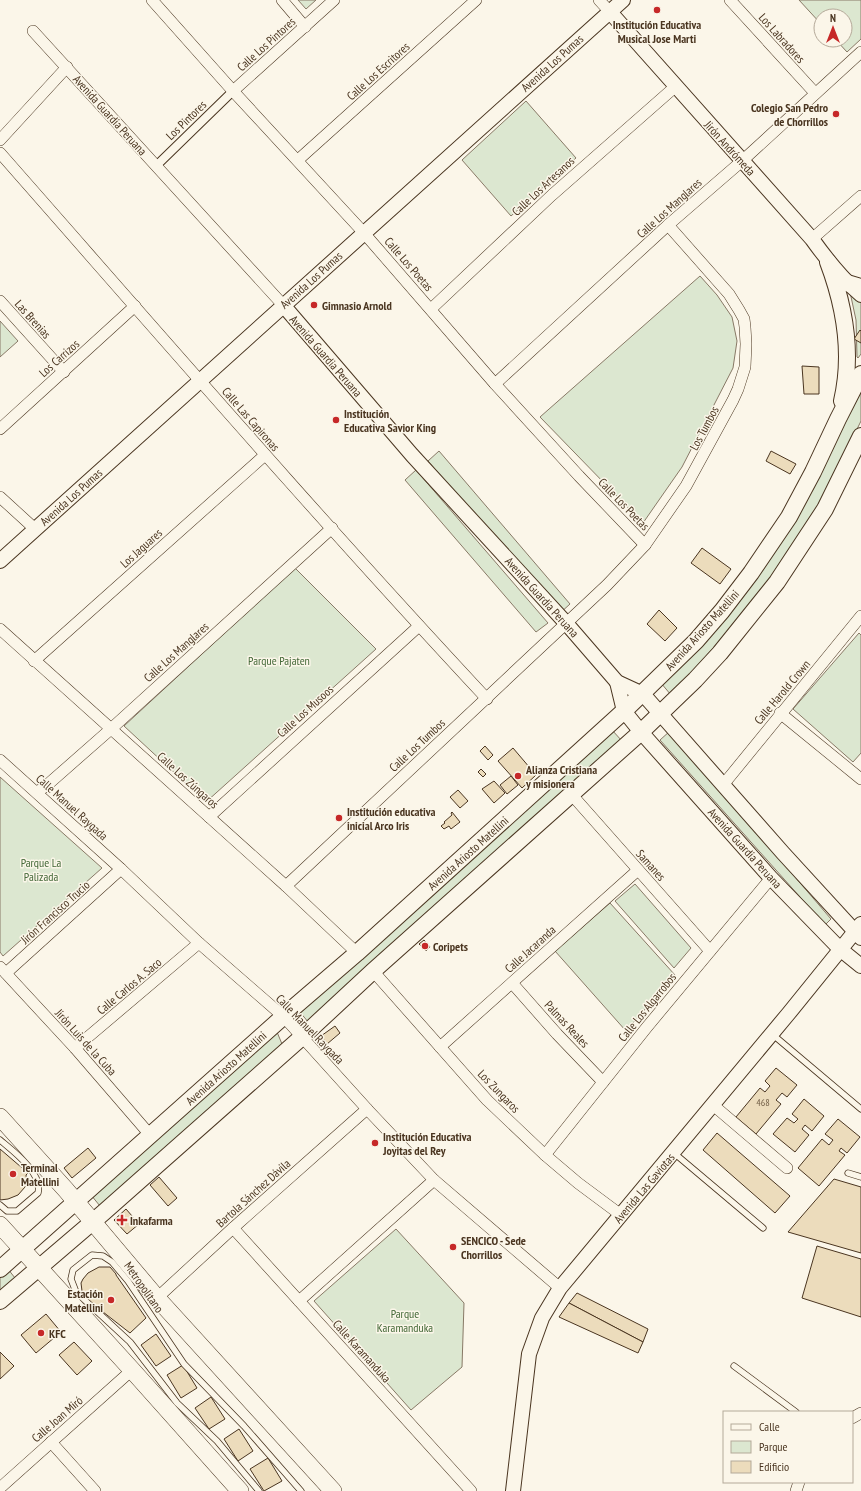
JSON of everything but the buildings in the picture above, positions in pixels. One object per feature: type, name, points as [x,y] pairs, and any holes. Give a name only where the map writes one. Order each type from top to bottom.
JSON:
[{"type":"main road","points":[[828,262],[841,300],[847,339],[846,379],[838,419]]},
{"type":"main road","name":"Avenida Ariosto Matellini","points":[[0,1269],[293,1008],[357,953],[643,694],[696,641],[722,611],[751,573],[789,517],[861,374]]},
{"type":"main road","name":"Avenida Ariosto Matellini","points":[[0,1301],[93,1222],[302,1037],[374,971],[572,796],[661,713],[720,653],[777,582],[824,509],[861,436]]},
{"type":"main road","points":[[0,1117],[76,1202],[157,1298],[333,1491]]},
{"type":"main road","points":[[0,1225],[240,1491]]},
{"type":"street","name":"Calle Los Poetas","points":[[152,0],[233,91],[364,233],[495,384],[578,476],[645,545]]},
{"type":"street","points":[[282,0],[305,27]]},
{"type":"street","name":"Calle Los Pintores","points":[[233,91],[334,0]]},
{"type":"street","name":"Calle Los Escritores","points":[[298,160],[476,0]]},
{"type":"street","name":"Jirón Andrómeda","points":[[599,0],[812,239],[828,262],[854,285],[861,295]]},
{"type":"street","name":"Avenida Los Pumas","points":[[0,561],[623,0]]},
{"type":"street","name":"Los Labradores","points":[[730,0],[815,93]]},
{"type":"street","name":"Avenida Guardia Peruana","points":[[33,31],[283,305],[412,454],[566,623],[617,682],[643,694],[723,785],[859,931]]},
{"type":"street","name":"Calle Los Manglares","points":[[495,384],[668,225],[742,161],[861,52]]},
{"type":"street","points":[[0,140],[67,67]]},
{"type":"street","name":"Calle Los Artesanos","points":[[431,309],[552,195],[676,86]]},
{"type":"street","name":"Los Pintores","points":[[156,166],[233,91]]},
{"type":"street","name":"Calle Las Capironas","points":[[0,153],[201,380],[265,455],[419,626],[487,698]]},
{"type":"street","points":[[812,239],[861,196]]},
{"type":"street","name":"Los Tumbos","points":[[566,623],[607,585],[645,545],[686,486],[717,432],[738,389],[744,372],[746,356],[745,327],[744,319],[740,310],[729,294],[668,225]]},
{"type":"street","name":"Las Brenias","points":[[0,301],[64,372]]},
{"type":"street","name":"Los Carrizos","points":[[0,429],[135,306]]},
{"type":"street","name":"Los Jaguares","points":[[34,661],[265,455]]},
{"type":"street","points":[[0,498],[35,529]]},
{"type":"street","name":"Calle Los Manglares","points":[[37,792],[46,786],[112,728],[332,528]]},
{"type":"street","name":"Calle Harold Crown","points":[[723,785],[861,616]]},
{"type":"street","name":"Calle Los Tumbos","points":[[286,886],[566,623]]},
{"type":"street","name":"Calle Los Musoos","points":[[209,817],[419,626]]},
{"type":"street","name":"Calle Los Zúngaros","points":[[0,629],[34,661],[112,728],[286,886],[357,953]]},
{"type":"street","name":"Avenida Guardia Peruana","points":[[617,682],[624,711],[641,732],[771,878],[840,949],[861,966]]},
{"type":"street","points":[[780,714],[860,777]]},
{"type":"street","name":"Calle Manuel Raygada","points":[[0,760],[121,869],[199,943],[284,1017],[367,1109],[434,1180],[560,1288]]},
{"type":"street","name":"Samanes","points":[[572,796],[710,951]]},
{"type":"street","name":"Jirón Francisco Trucio","points":[[3,970],[121,869]]},
{"type":"street","name":"Calle Jacaranda","points":[[440,1047],[638,870]]},
{"type":"street","name":"Calle Los Algarrobos","points":[[545,1155],[647,1026],[771,878]]},
{"type":"street","name":"Avenida Las Gaviotas","points":[[513,1491],[529,1354],[542,1318],[560,1288],[714,1105],[840,949],[859,931]]},
{"type":"street","name":"Calle Carlos A. Saco","points":[[75,1048],[199,943]]},
{"type":"street","name":"Jirón Luis de la Cuba","points":[[3,970],[75,1048],[150,1136]]},
{"type":"street","name":"Los Zungaros","points":[[374,971],[487,1100],[545,1155],[578,1183],[622,1215]]},
{"type":"street","name":"Palmas Reales","points":[[512,983],[557,1034],[603,1082]]},
{"type":"street","points":[[714,1105],[787,1168]]},
{"type":"street","name":"Bartola Sánchez Dávila","points":[[157,1298],[367,1109]]},
{"type":"street","points":[[299,1301],[434,1180]]},
{"type":"street","name":"Calle Karamanduka","points":[[233,1228],[471,1491]]},
{"type":"street","name":"Calle Joan Miró","points":[[0,1488],[132,1370]]},
{"type":"street","points":[[51,1442],[95,1491]]},
{"type":"lane","points":[[772,1034],[861,1110]]},
{"type":"lane","points":[[0,1140],[34,1173],[38,1180],[39,1189],[38,1193],[17,1211],[7,1211],[0,1205]]},
{"type":"lane","points":[[674,1153],[762,1228]]},
{"type":"lane","points":[[848,1173],[861,1177]]},
{"type":"lane","name":"Metropolitano","points":[[259,1491],[217,1441],[177,1403],[130,1342],[76,1292],[71,1279],[73,1270],[92,1255],[103,1256],[112,1262],[128,1281],[184,1364],[244,1426],[300,1491]]},
{"type":"lane","points":[[734,1366],[795,1411]]},
{"type":"green space","points":[[298,0],[316,0],[306,9]]},
{"type":"green space","points":[[799,0],[861,0],[861,39],[853,46],[853,8],[813,8],[813,15]]},
{"type":"green space","points":[[843,48],[851,48],[847,52]]},
{"type":"green space","points":[[526,101],[576,158],[511,216],[462,160]]},
{"type":"green space","points":[[700,276],[717,295],[732,317],[737,341],[733,368],[682,467],[643,523],[540,417]]},
{"type":"green space","points":[[850,292],[861,300],[861,354],[858,358],[856,320]]},
{"type":"green space","points":[[0,321],[18,341],[0,357]]},
{"type":"green space","points":[[861,386],[861,421],[821,502],[751,606],[671,695],[661,683],[703,641]]},
{"type":"green space","points":[[439,451],[570,604],[559,614],[428,461]]},
{"type":"green space","points":[[416,470],[548,623],[536,632],[405,480]]},
{"type":"green space","name":"Parque Pajaten","points":[[295,568],[376,649],[206,802],[124,726]]},
{"type":"green space","points":[[859,633],[861,635],[861,753],[853,762],[793,709]]},
{"type":"green space","points":[[612,730],[622,741],[309,1023],[299,1011]]},
{"type":"green space","points":[[670,731],[831,919],[825,925],[660,740]]},
{"type":"green space","name":"Parque La Palizada","points":[[0,777],[102,868],[3,956],[0,952]]},
{"type":"green space","points":[[635,884],[691,948],[674,968],[615,901]]},
{"type":"green space","points":[[610,903],[675,975],[626,1031],[555,951]]},
{"type":"green space","points":[[277,1032],[282,1044],[100,1206],[91,1195]]},
{"type":"green space","name":"Parque Karamanduka","points":[[396,1229],[464,1303],[462,1367],[411,1410],[314,1301]]},
{"type":"green space","points":[[8,1269],[15,1278],[0,1292],[0,1276]]},
{"type":"place","name":"Institución Educativa Musical Jose Marti","points":[[657,10]]},
{"type":"place","name":"Colegio San Pedro de Chorrillos","points":[[836,114]]},
{"type":"place","name":"Gimnasio Arnold","points":[[314,305]]},
{"type":"place","name":"Institución Educativa Savior King","points":[[336,420]]},
{"type":"place","name":"Alianza Cristiana y misionera","points":[[518,776]]},
{"type":"place","name":"Institución educativa inicial Arco Iris","points":[[339,818]]},
{"type":"place","name":"Coripets","points":[[425,946]]},
{"type":"place","name":"Institución Educativa Joyitas del Rey","points":[[375,1143]]},
{"type":"place","name":"Terminal Matellini","points":[[13,1174]]},
{"type":"place","name":"Inkafarma","points":[[122,1220]]},
{"type":"place","name":"SENCICO - Sede Chorrillos","points":[[453,1247]]},
{"type":"place","name":"Estación Matellini","points":[[111,1300]]},
{"type":"place","name":"KFC","points":[[41,1333]]}]
